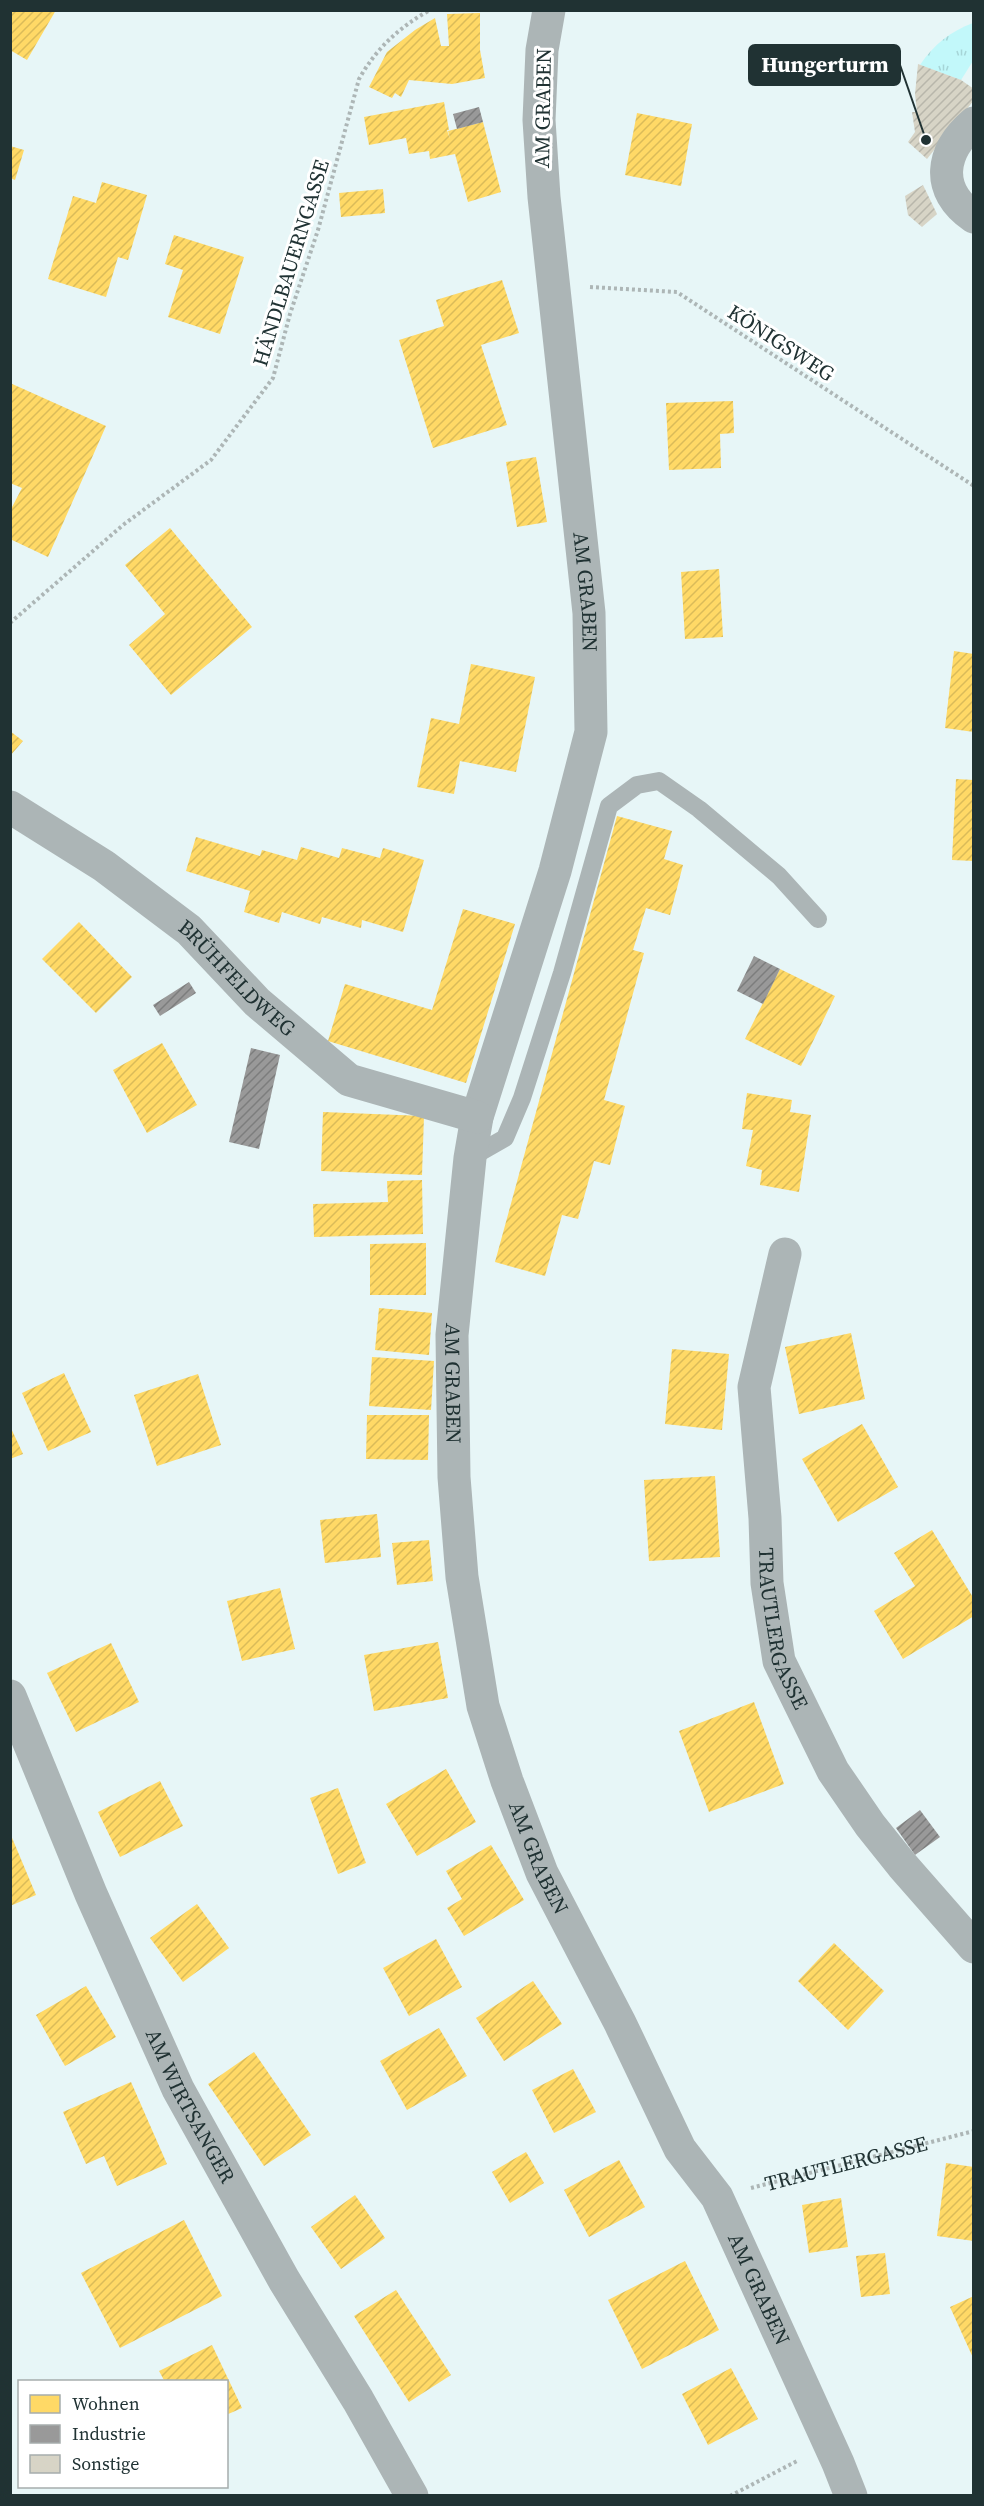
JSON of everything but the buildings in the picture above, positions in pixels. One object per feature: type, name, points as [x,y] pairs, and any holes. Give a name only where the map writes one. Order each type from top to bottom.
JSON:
[{"type":"street","name":"AM GRABEN","points":[[549,10],[542,50],[539,120],[544,196],[589,613],[591,732],[555,872],[477,1117],[470,1158],[452,1335],[454,1477],[462,1577],[483,1706],[507,1781],[542,1873],[620,2023],[680,2149],[717,2197],[851,2496]]},
{"type":"street","points":[[974,123],[953,145],[946,164],[951,190],[958,202],[974,217]]},
{"type":"street","name":"BRÜHFELDWEG","points":[[10,807],[104,866],[189,930],[257,1002],[349,1080],[477,1117]]},
{"type":"street","name":"TRAUTLERGASSE","points":[[785,1254],[754,1387],[765,1518],[767,1584],[778,1661],[833,1771],[896,1857],[974,1947]]},
{"type":"street","name":"AM WIRTSANGER","points":[[10,1696],[91,1894],[178,2089],[284,2280],[358,2400],[412,2496]]},
{"type":"lane","points":[[470,1158],[505,1138],[522,1098],[559,983],[609,806],[637,785],[660,781],[699,809],[779,876],[818,919]]},
{"type":"path","name":"HÄNDLBAUERNGASSE","points":[[10,623],[123,525],[211,460],[273,378],[290,314],[321,219],[359,79],[367,64],[390,38],[430,10]]},
{"type":"path","name":"KÖNIGSWEG","points":[[553,284],[677,292],[974,486]]},
{"type":"path","name":"TRAUTLERGASSE","points":[[717,2197],[974,2131]]},
{"type":"path","points":[[730,2496],[790,2464]]},
{"type":"green space","points":[[973,23],[973,61],[961,80],[920,65],[943,40]]},
{"type":"place","name":"Hungerturm","points":[[926,140]]}]
